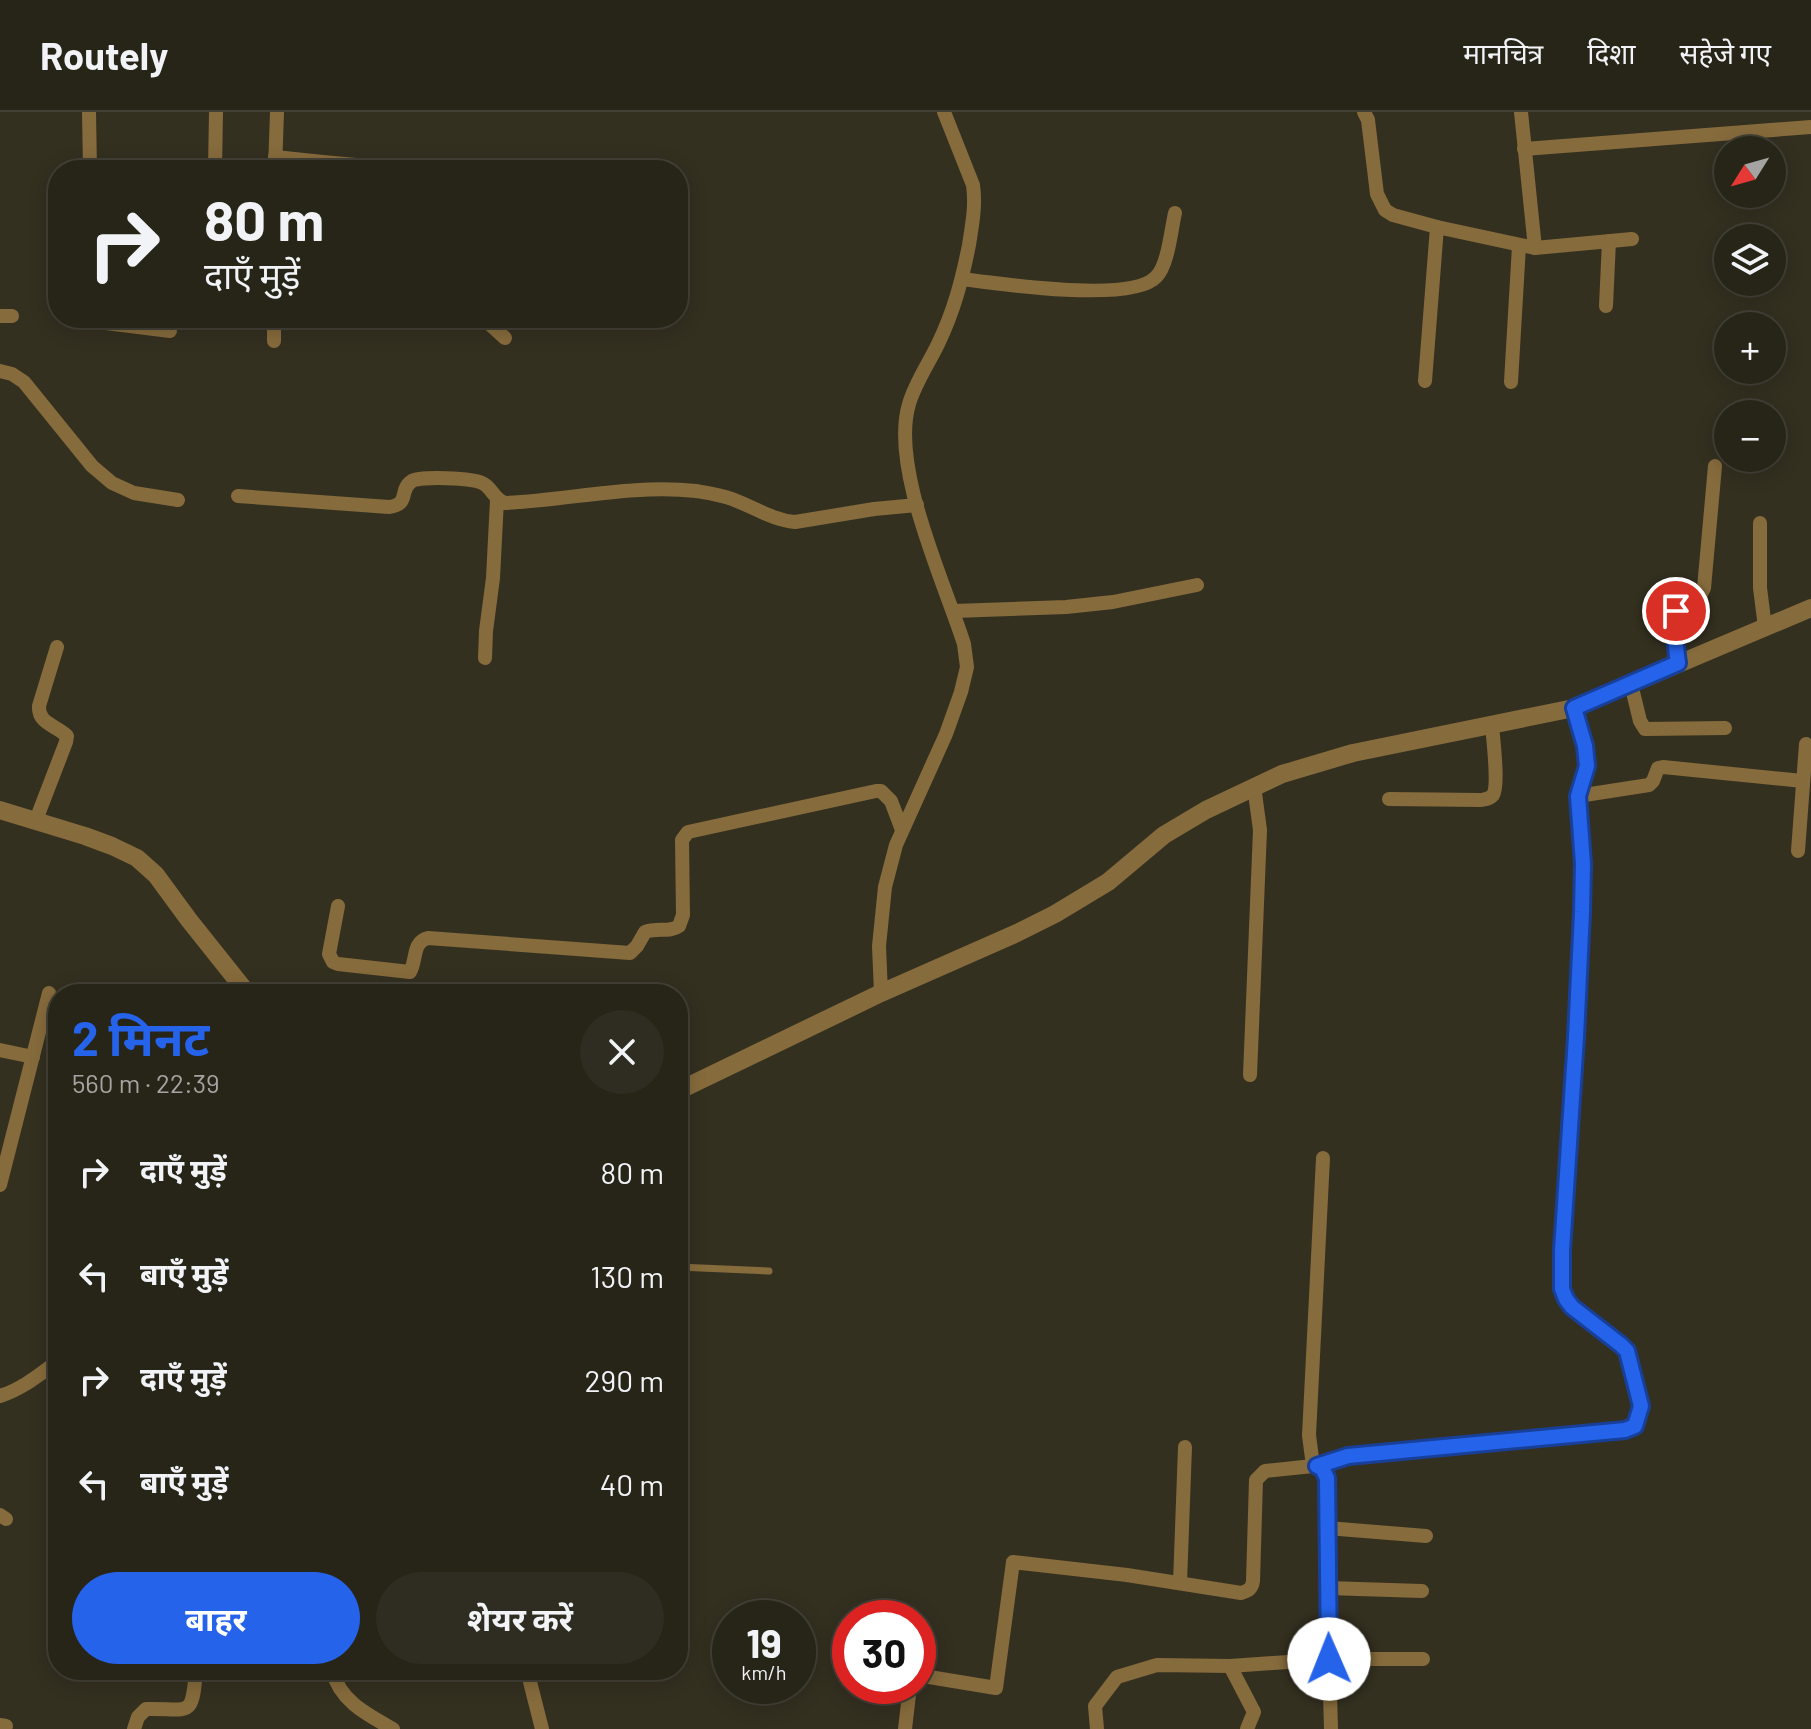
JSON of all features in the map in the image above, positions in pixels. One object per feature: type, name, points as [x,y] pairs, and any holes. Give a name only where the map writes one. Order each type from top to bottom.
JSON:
[{"type":"street","points":[[89,112],[90,160]]},
{"type":"street","points":[[215,160],[216,112]]},
{"type":"street","points":[[275,160],[277,112]]},
{"type":"street","points":[[881,993],[879,946],[883,901],[892,858],[946,734],[966,677],[967,654],[917,505],[905,441],[909,404],[948,324],[963,279],[973,224],[975,197],[968,169],[944,112]]},
{"type":"street","points":[[1364,112],[1368,120],[1377,194],[1385,210],[1393,215],[1527,247],[1632,239]]},
{"type":"street","points":[[1511,382],[1527,247],[1521,112]]},
{"type":"street","points":[[1524,149],[1811,127]]},
{"type":"street","points":[[963,279],[1020,286],[1088,289],[1138,287],[1149,283],[1162,269],[1175,213]]},
{"type":"street","points":[[1425,381],[1437,227]]},
{"type":"street","points":[[1606,306],[1609,241]]},
{"type":"street","points":[[146,328],[170,331]]},
{"type":"street","points":[[274,328],[274,341]]},
{"type":"street","points":[[494,328],[505,338]]},
{"type":"street","points":[[0,371],[24,382],[92,466],[112,483],[134,493],[178,500]]},
{"type":"street","points":[[1678,663],[1674,617],[1681,607],[1698,600],[1704,588],[1714,472]]},
{"type":"street","points":[[238,496],[389,507],[403,500],[406,487],[412,481],[431,479],[477,481],[487,486],[497,500],[505,503],[612,492],[700,492],[731,499],[774,518],[795,522],[917,505]]},
{"type":"street","points":[[485,658],[497,500]]},
{"type":"street","points":[[1760,523],[1759,560],[1765,627]]},
{"type":"street","points":[[954,611],[1113,602],[1197,585]]},
{"type":"street","points":[[688,1086],[1055,914],[1108,882],[1164,835],[1206,810],[1282,774],[1353,753],[1574,708],[1811,608]]},
{"type":"street","points":[[36,820],[67,736],[45,722],[38,713],[57,647]]},
{"type":"street","points":[[1631,684],[1645,729],[1725,728]]},
{"type":"street","points":[[936,1678],[996,1688],[1013,1562],[1127,1575],[1241,1593],[1250,1589],[1253,1581],[1256,1480],[1260,1474],[1315,1466],[1348,1456],[1625,1430],[1635,1426],[1641,1406],[1627,1351],[1572,1307],[1566,1299],[1561,1280],[1582,912],[1583,864],[1578,796],[1587,766],[1585,746],[1574,708]]},
{"type":"street","points":[[1389,799],[1488,799],[1496,785],[1492,725]]},
{"type":"street","points":[[1798,851],[1806,744]]},
{"type":"street","points":[[1578,796],[1649,785],[1658,768],[1663,767],[1803,781]]},
{"type":"street","points":[[1250,1075],[1260,830],[1254,786]]},
{"type":"street","points":[[338,906],[329,954],[330,959],[338,964],[410,972],[418,944],[423,938],[630,953],[645,932],[652,929],[672,930],[679,926],[683,915],[682,840],[688,832],[876,791],[881,791],[891,801],[902,830]]},
{"type":"street","points":[[0,810],[112,846],[137,858],[146,865],[240,984]]},
{"type":"street","points":[[0,1185],[48,997]]},
{"type":"street","points":[[0,1050],[33,1057]]},
{"type":"street","points":[[1315,1466],[1309,1435],[1323,1158]]},
{"type":"street","points":[[0,1396],[27,1384],[48,1368]]},
{"type":"street","points":[[1180,1583],[1185,1447]]},
{"type":"street","points":[[1315,1466],[1322,1468],[1327,1478],[1331,1729]]},
{"type":"street","points":[[1327,1528],[1426,1536]]},
{"type":"street","points":[[1327,1588],[1422,1591]]},
{"type":"street","points":[[1097,1729],[1095,1706],[1117,1677],[1157,1665],[1230,1666],[1329,1659],[1423,1659]]},
{"type":"street","points":[[1230,1666],[1254,1712],[1247,1729]]},
{"type":"street","points":[[134,1729],[138,1717],[146,1709],[182,1710],[188,1707],[194,1698],[195,1680]]},
{"type":"street","points":[[336,1680],[347,1700],[393,1729]]},
{"type":"street","points":[[530,1680],[542,1729]]},
{"type":"street","points":[[905,1729],[908,1704]]},
{"type":"lane","points":[[688,1267],[769,1271]]},
{"type":"route","points":[[1329,1659],[1327,1478],[1322,1468],[1317,1466],[1348,1456],[1625,1430],[1637,1422],[1641,1406],[1627,1351],[1572,1307],[1566,1299],[1561,1280],[1582,912],[1583,864],[1578,796],[1587,766],[1585,746],[1574,708],[1678,663],[1673,624],[1676,611]]}]
